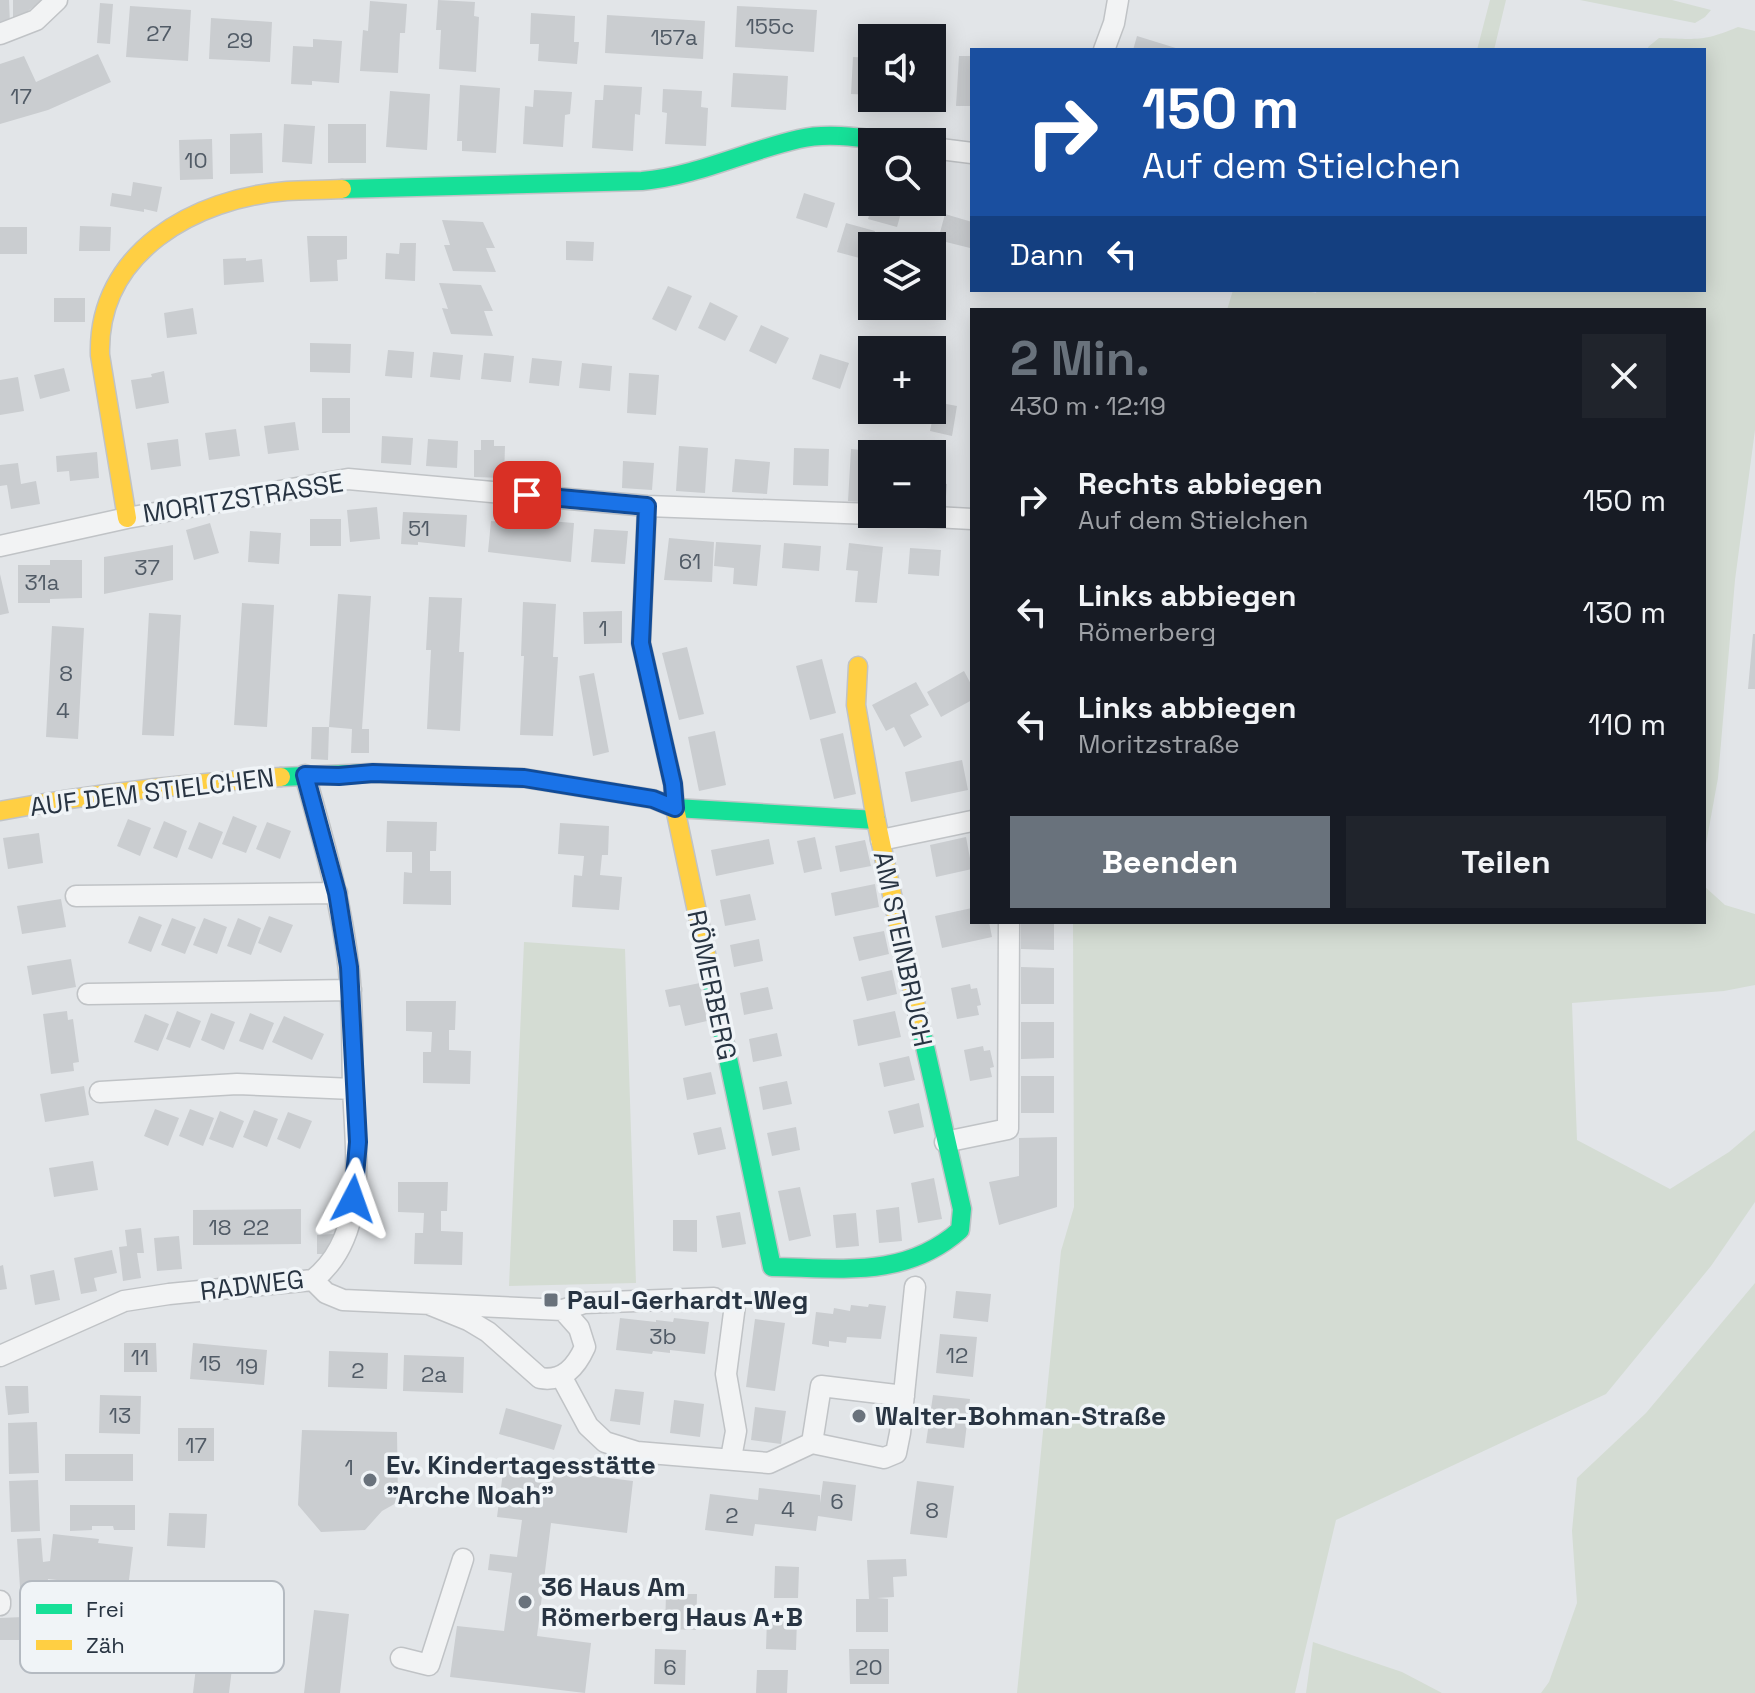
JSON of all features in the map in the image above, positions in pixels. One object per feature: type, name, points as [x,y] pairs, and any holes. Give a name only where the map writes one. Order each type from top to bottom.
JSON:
[{"type":"street","points":[[0,34],[36,20],[57,0]]},
{"type":"street","points":[[1105,48],[1118,0]]},
{"type":"street","points":[[127,518],[100,360],[103,316],[122,274],[140,251],[162,231],[187,216],[235,199],[285,191],[672,178],[801,138],[858,138]]},
{"type":"street","points":[[946,150],[970,153]]},
{"type":"street","name":"MORITZSTRASSE","points":[[0,546],[127,518],[348,479],[647,506],[858,513]]},
{"type":"street","name":"RÖMERBERG","points":[[647,506],[641,643],[772,1267],[838,1268],[897,1263],[923,1256],[945,1244],[960,1230]]},
{"type":"street","name":"MORITZSTRASSE","points":[[946,518],[970,519]]},
{"type":"street","name":"AM STEINBRUCH","points":[[858,666],[856,705],[878,830],[962,1209],[960,1230]]},
{"type":"street","name":"AUF DEM STIELCHEN","points":[[0,811],[62,799],[175,785],[305,775],[387,773],[524,778],[653,799],[675,808],[878,830]]},
{"type":"street","name":"RADWEG","points":[[0,1356],[124,1301],[313,1280],[327,1269],[338,1254],[349,1227],[358,1142],[353,1089],[351,990],[337,893],[305,775]]},
{"type":"street","points":[[878,830],[970,821]]},
{"type":"street","points":[[76,896],[337,893]]},
{"type":"street","points":[[945,1142],[1008,1129],[1009,924]]},
{"type":"street","points":[[88,994],[351,990]]},
{"type":"street","points":[[100,1092],[237,1084],[353,1089]]},
{"type":"street","points":[[313,1280],[326,1293],[343,1300],[431,1305],[567,1309],[584,1303],[714,1298]]},
{"type":"street","points":[[561,1376],[588,1426],[605,1442],[637,1452],[769,1463],[812,1443],[884,1458],[896,1453],[915,1287]]},
{"type":"street","points":[[431,1305],[488,1332],[540,1378],[550,1380],[578,1363],[585,1347],[579,1328],[567,1309]]},
{"type":"street","points":[[731,1458],[736,1431],[726,1374],[735,1305]]},
{"type":"street","points":[[812,1443],[821,1386],[904,1396]]},
{"type":"street","points":[[401,1658],[429,1665],[463,1559]]},
{"type":"shaded area","points":[[1490,0],[1506,0],[1494,48],[1478,48]]},
{"type":"shaded area","points":[[1580,0],[1672,0],[1711,10],[1695,23]]},
{"type":"shaded area","points":[[1738,27],[1755,31],[1755,430],[1735,580],[1718,778],[1706,844],[1706,308],[1228,308],[1232,292],[1706,292],[1706,48],[1648,47],[1659,38],[1716,35]]},
{"type":"shaded area","points":[[1706,888],[1725,905],[1755,914],[1755,985],[1724,991],[1572,1003],[1577,1140],[1670,1189],[1729,1152],[1755,1130],[1755,1202],[1711,1266],[1606,1394],[1336,1520],[1295,1693],[1017,1693],[1061,1251],[1074,1207],[1073,924],[1706,924]]},
{"type":"shaded area","points":[[524,942],[625,949],[636,1283],[509,1286]]},
{"type":"shaded area","points":[[1755,1283],[1755,1693],[1541,1693],[1549,1682],[1577,1603],[1572,1531],[1577,1478],[1646,1413]]},
{"type":"shaded area","points":[[1313,1642],[1402,1672],[1442,1693],[1306,1693]]},
{"type":"building","points":[[0,0],[9,0],[10,25],[0,26]]},
{"type":"building","points":[[13,0],[43,0],[13,22]]},
{"type":"building","points":[[438,0],[475,2],[474,16],[479,17],[476,72],[439,69],[441,30],[436,30]]},
{"type":"building","points":[[370,1],[407,4],[405,33],[400,33],[398,73],[360,71],[363,30],[368,31]]},
{"type":"building","points":[[100,3],[113,4],[110,44],[97,43]]},
{"type":"building","points":[[130,6],[191,10],[188,61],[126,57]]},
{"type":"building","points":[[737,6],[817,10],[814,52],[735,47]]},
{"type":"building","points":[[531,13],[575,16],[574,42],[579,42],[577,64],[538,61],[539,44],[530,44]]},
{"type":"building","points":[[607,15],[705,21],[703,59],[605,53]]},
{"type":"building","points":[[211,18],[272,22],[270,62],[209,59]]},
{"type":"building","points":[[1137,36],[1176,48],[1134,48]]},
{"type":"building","points":[[313,39],[342,41],[339,83],[312,81],[312,85],[291,84],[293,46],[313,47]]},
{"type":"building","points":[[98,54],[111,82],[48,110],[0,124],[0,64],[24,56],[36,82]]},
{"type":"building","points":[[959,56],[970,56],[970,106],[956,106]]},
{"type":"building","points":[[853,57],[858,57],[858,94],[851,94]]},
{"type":"building","points":[[733,73],[788,76],[786,110],[731,107]]},
{"type":"building","points":[[460,85],[500,88],[496,153],[462,151],[462,141],[457,141]]},
{"type":"building","points":[[604,85],[642,87],[640,115],[635,114],[633,151],[592,148],[595,100],[603,100]]},
{"type":"building","points":[[663,89],[702,91],[701,107],[708,108],[706,146],[665,144],[667,113],[662,112]]},
{"type":"building","points":[[534,90],[572,92],[570,114],[565,115],[563,147],[523,144],[525,106],[533,107]]},
{"type":"building","points":[[390,91],[430,94],[427,150],[386,147]]},
{"type":"building","points":[[284,124],[315,126],[312,164],[282,162]]},
{"type":"building","points":[[328,124],[366,124],[366,163],[328,163]]},
{"type":"building","points":[[262,133],[263,173],[230,174],[230,134]]},
{"type":"building","points":[[212,139],[213,179],[180,180],[179,140]]},
{"type":"building","points":[[133,182],[162,187],[157,212],[110,206],[112,193],[131,196]]},
{"type":"building","points":[[804,193],[835,203],[827,228],[796,218]]},
{"type":"building","points":[[946,214],[970,221],[970,248],[946,242],[946,232],[940,232]]},
{"type":"building","points":[[869,216],[900,216],[897,227],[868,219]]},
{"type":"building","points":[[442,220],[483,222],[495,248],[486,248],[496,272],[453,271],[444,245],[450,245]]},
{"type":"building","points":[[846,223],[875,231],[858,232],[858,258],[837,252]]},
{"type":"building","points":[[80,226],[111,227],[110,251],[79,251]]},
{"type":"building","points":[[0,227],[27,227],[27,254],[0,254]]},
{"type":"building","points":[[307,236],[347,236],[347,259],[337,260],[338,281],[310,282]]},
{"type":"building","points":[[566,241],[594,242],[593,261],[566,260]]},
{"type":"building","points":[[400,243],[416,243],[415,281],[385,279],[386,253],[399,254]]},
{"type":"building","points":[[246,258],[246,261],[262,259],[264,282],[224,285],[223,259]]},
{"type":"building","points":[[439,283],[481,285],[493,311],[484,311],[493,336],[451,334],[442,308],[448,309]]},
{"type":"building","points":[[668,286],[692,296],[676,331],[652,319]]},
{"type":"building","points":[[54,298],[85,298],[85,322],[54,322]]},
{"type":"building","points":[[710,302],[738,316],[725,341],[698,328]]},
{"type":"building","points":[[193,308],[197,334],[167,338],[164,313]]},
{"type":"building","points":[[761,325],[789,338],[776,364],[749,351]]},
{"type":"building","points":[[310,343],[351,344],[350,373],[310,372]]},
{"type":"building","points":[[388,350],[414,352],[412,378],[385,376]]},
{"type":"building","points":[[433,352],[463,355],[460,380],[430,377]]},
{"type":"building","points":[[484,353],[514,356],[511,382],[481,379]]},
{"type":"building","points":[[820,354],[849,363],[840,389],[812,379]]},
{"type":"building","points":[[532,358],[562,361],[559,386],[529,383]]},
{"type":"building","points":[[582,363],[612,366],[610,391],[579,388]]},
{"type":"building","points":[[64,368],[70,391],[40,399],[34,375]]},
{"type":"building","points":[[164,371],[169,403],[136,409],[131,380],[152,377],[151,374]]},
{"type":"building","points":[[629,373],[659,375],[656,415],[627,413]]},
{"type":"building","points":[[18,377],[24,411],[0,415],[0,380]]},
{"type":"building","points":[[322,398],[350,398],[350,433],[322,433]]},
{"type":"building","points":[[946,404],[957,406],[952,436],[930,431],[931,424],[946,424]]},
{"type":"building","points":[[295,422],[299,450],[268,454],[264,426]]},
{"type":"building","points":[[236,429],[240,456],[209,460],[205,433]]},
{"type":"building","points":[[382,436],[413,438],[411,465],[381,463]]},
{"type":"building","points":[[178,439],[181,466],[151,470],[147,443]]},
{"type":"building","points":[[428,439],[458,441],[457,468],[426,466]]},
{"type":"building","points":[[481,440],[494,440],[494,446],[505,446],[504,478],[474,477],[474,450],[481,450]]},
{"type":"building","points":[[679,446],[708,448],[705,493],[676,491]]},
{"type":"building","points":[[794,448],[829,449],[828,486],[793,485]]},
{"type":"building","points":[[851,449],[858,450],[858,502],[848,501]]},
{"type":"building","points":[[97,452],[99,478],[70,481],[69,471],[57,472],[56,456]]},
{"type":"building","points":[[735,459],[770,462],[767,494],[732,492]]},
{"type":"building","points":[[623,461],[654,463],[652,490],[622,488]]},
{"type":"building","points":[[18,463],[21,484],[36,481],[40,504],[11,509],[7,485],[0,486],[0,465]]},
{"type":"building","points":[[377,507],[380,539],[350,542],[347,510]]},
{"type":"building","points":[[403,512],[467,515],[465,547],[418,542],[418,545],[401,544]]},
{"type":"building","points":[[512,518],[574,523],[571,562],[488,552],[491,521],[512,523]]},
{"type":"building","points":[[310,519],[341,519],[341,546],[310,546]]},
{"type":"building","points":[[210,523],[219,553],[194,560],[186,530]]},
{"type":"building","points":[[594,529],[628,531],[625,564],[591,562]]},
{"type":"building","points":[[250,531],[281,533],[279,564],[248,562]]},
{"type":"building","points":[[669,538],[714,542],[712,582],[664,580]]},
{"type":"building","points":[[716,542],[761,545],[757,586],[733,584],[734,568],[714,566]]},
{"type":"building","points":[[784,543],[821,546],[819,571],[782,568]]},
{"type":"building","points":[[849,543],[883,547],[877,603],[855,602],[858,571],[846,570]]},
{"type":"building","points":[[173,545],[173,580],[104,594],[104,557]]},
{"type":"building","points":[[910,548],[941,550],[939,576],[908,574]]},
{"type":"building","points":[[50,560],[82,560],[82,598],[50,599],[50,603],[18,603],[18,565],[50,565]]},
{"type":"building","points":[[0,574],[9,613],[0,615]]},
{"type":"building","points":[[338,594],[371,596],[362,729],[369,729],[369,753],[351,753],[352,729],[329,727]]},
{"type":"building","points":[[429,597],[462,598],[459,652],[464,652],[460,731],[427,729],[431,650],[426,650]]},
{"type":"building","points":[[523,602],[556,604],[553,657],[558,657],[553,736],[520,735]]},
{"type":"building","points":[[242,603],[274,605],[267,727],[234,725]]},
{"type":"building","points":[[622,611],[622,643],[584,644],[583,612]]},
{"type":"building","points":[[149,613],[181,615],[174,736],[142,735]]},
{"type":"building","points":[[52,626],[84,628],[78,739],[46,737]]},
{"type":"building","points":[[1753,634],[1755,689],[1748,689]]},
{"type":"building","points":[[687,647],[704,714],[679,720],[662,653]]},
{"type":"building","points":[[822,659],[836,713],[810,720],[796,666]]},
{"type":"building","points":[[964,671],[970,682],[970,701],[941,717],[927,692]]},
{"type":"building","points":[[594,673],[609,752],[593,756],[579,676]]},
{"type":"building","points":[[916,682],[929,705],[910,715],[922,737],[904,747],[894,727],[886,731],[872,705]]},
{"type":"building","points":[[312,727],[329,727],[328,760],[311,759]]},
{"type":"building","points":[[715,731],[726,785],[699,791],[688,737]]},
{"type":"building","points":[[843,733],[856,794],[834,799],[820,739]]},
{"type":"building","points":[[962,760],[968,790],[911,802],[905,772]]},
{"type":"building","points":[[233,816],[257,826],[246,853],[222,844]]},
{"type":"building","points":[[128,819],[151,828],[140,856],[117,846]]},
{"type":"building","points":[[164,821],[187,831],[177,858],[153,848]]},
{"type":"building","points":[[387,821],[437,822],[436,851],[430,851],[430,871],[451,871],[451,905],[403,904],[404,872],[412,873],[412,852],[386,852]]},
{"type":"building","points":[[199,822],[223,832],[212,859],[188,849]]},
{"type":"building","points":[[267,822],[291,831],[280,859],[256,849]]},
{"type":"building","points":[[560,823],[609,826],[608,855],[602,855],[600,875],[622,877],[619,910],[572,907],[574,875],[582,876],[584,856],[558,854]]},
{"type":"building","points":[[39,833],[43,863],[8,869],[3,838]]},
{"type":"building","points":[[815,837],[822,869],[804,873],[797,841]]},
{"type":"building","points":[[966,837],[970,869],[936,877],[930,845]]},
{"type":"building","points":[[769,839],[774,864],[716,876],[711,850]]},
{"type":"building","points":[[865,840],[871,866],[840,872],[835,846]]},
{"type":"building","points":[[875,884],[879,907],[835,916],[831,893]]},
{"type":"building","points":[[750,894],[756,920],[725,926],[720,900]]},
{"type":"building","points":[[61,899],[66,927],[22,934],[17,906]]},
{"type":"building","points":[[970,908],[970,924],[989,924],[992,937],[942,948],[935,916]]},
{"type":"building","points":[[139,916],[162,925],[151,952],[128,943]]},
{"type":"building","points":[[269,916],[293,925],[281,953],[258,943]]},
{"type":"building","points":[[172,918],[196,927],[185,954],[161,945]]},
{"type":"building","points":[[204,918],[227,927],[217,954],[193,945]]},
{"type":"building","points":[[238,918],[261,928],[251,955],[227,946]]},
{"type":"building","points":[[1021,924],[1054,924],[1054,950],[1021,949]]},
{"type":"building","points":[[884,931],[889,954],[859,961],[853,937]]},
{"type":"building","points":[[759,939],[763,961],[734,967],[730,945]]},
{"type":"building","points":[[71,959],[76,987],[32,995],[27,966]]},
{"type":"building","points":[[1021,967],[1054,968],[1054,1004],[1021,1004]]},
{"type":"building","points":[[892,970],[897,994],[867,1001],[861,977]]},
{"type":"building","points":[[700,983],[707,1021],[685,1026],[680,1005],[669,1007],[665,990]]},
{"type":"building","points":[[970,984],[971,989],[977,988],[981,1005],[977,1006],[979,1015],[957,1019],[951,988]]},
{"type":"building","points":[[768,987],[773,1009],[744,1015],[740,993]]},
{"type":"building","points":[[406,1001],[456,1001],[455,1030],[449,1030],[449,1050],[471,1051],[470,1084],[423,1083],[423,1052],[431,1052],[432,1032],[406,1031]]},
{"type":"building","points":[[67,1011],[68,1020],[73,1019],[79,1062],[73,1063],[74,1071],[51,1074],[43,1014]]},
{"type":"building","points":[[177,1011],[201,1021],[190,1048],[166,1039]]},
{"type":"building","points":[[895,1011],[901,1037],[858,1046],[853,1020]]},
{"type":"building","points":[[211,1013],[235,1022],[224,1050],[201,1040]]},
{"type":"building","points":[[250,1013],[274,1023],[263,1050],[239,1041]]},
{"type":"building","points":[[145,1014],[169,1024],[158,1051],[134,1042]]},
{"type":"building","points":[[284,1016],[324,1034],[312,1060],[272,1042]]},
{"type":"building","points":[[1021,1022],[1054,1022],[1054,1058],[1021,1059]]},
{"type":"building","points":[[777,1033],[782,1056],[753,1062],[749,1039]]},
{"type":"building","points":[[983,1046],[984,1051],[990,1050],[994,1067],[990,1068],[992,1077],[970,1081],[964,1050]]},
{"type":"building","points":[[909,1056],[915,1080],[884,1087],[879,1063]]},
{"type":"building","points":[[711,1072],[716,1094],[687,1100],[683,1078]]},
{"type":"building","points":[[1021,1076],[1054,1076],[1054,1113],[1021,1113]]},
{"type":"building","points":[[787,1081],[792,1104],[763,1110],[759,1087]]},
{"type":"building","points":[[84,1086],[89,1115],[45,1122],[40,1094]]},
{"type":"building","points":[[919,1103],[924,1127],[894,1134],[888,1111]]},
{"type":"building","points":[[155,1109],[179,1118],[168,1146],[144,1136]]},
{"type":"building","points":[[190,1109],[214,1118],[203,1146],[179,1136]]},
{"type":"building","points":[[254,1110],[278,1119],[267,1147],[243,1137]]},
{"type":"building","points":[[220,1111],[244,1121],[233,1148],[209,1139]]},
{"type":"building","points":[[288,1112],[312,1121],[300,1149],[277,1139]]},
{"type":"building","points":[[721,1127],[726,1149],[698,1155],[693,1133]]},
{"type":"building","points":[[796,1127],[800,1150],[772,1156],[767,1133]]},
{"type":"building","points":[[1057,1137],[1057,1207],[999,1225],[989,1182],[1019,1176],[1019,1138]]},
{"type":"building","points":[[93,1161],[98,1190],[54,1197],[49,1168]]},
{"type":"building","points":[[934,1178],[942,1219],[918,1223],[911,1183]]},
{"type":"building","points":[[398,1182],[448,1182],[447,1211],[441,1211],[441,1231],[463,1232],[462,1265],[414,1264],[415,1233],[423,1233],[424,1213],[398,1212]]},
{"type":"building","points":[[800,1187],[811,1236],[789,1241],[778,1191]]},
{"type":"building","points":[[899,1207],[902,1241],[879,1243],[876,1210]]},
{"type":"building","points":[[301,1209],[301,1244],[193,1245],[193,1210]]},
{"type":"building","points":[[740,1212],[746,1244],[722,1248],[716,1216]]},
{"type":"building","points":[[856,1213],[859,1246],[836,1248],[833,1215]]},
{"type":"building","points":[[673,1220],[697,1220],[697,1252],[673,1251]]},
{"type":"building","points":[[141,1228],[144,1253],[137,1253],[141,1278],[123,1281],[119,1247],[127,1246],[125,1230]]},
{"type":"building","points":[[334,1234],[324,1254],[317,1254],[317,1235]]},
{"type":"building","points":[[179,1236],[182,1269],[157,1271],[154,1238]]},
{"type":"building","points":[[112,1250],[117,1273],[94,1278],[97,1291],[81,1294],[74,1258]]},
{"type":"building","points":[[3,1265],[7,1289],[0,1290],[0,1266]]},
{"type":"building","points":[[54,1270],[60,1300],[35,1305],[30,1275]]},
{"type":"building","points":[[956,1291],[991,1294],[988,1322],[953,1318]]},
{"type":"building","points":[[869,1304],[886,1306],[881,1339],[847,1337],[846,1343],[829,1341],[829,1347],[812,1344],[816,1312],[833,1314],[834,1308],[850,1311],[851,1305],[868,1307]]},
{"type":"building","points":[[620,1318],[673,1322],[674,1318],[709,1322],[705,1354],[670,1350],[670,1353],[653,1351],[652,1354],[616,1350]]},
{"type":"building","points":[[755,1319],[785,1323],[775,1391],[746,1387]]},
{"type":"building","points":[[940,1334],[977,1337],[973,1377],[936,1373]]},
{"type":"building","points":[[124,1343],[156,1343],[157,1372],[124,1372]]},
{"type":"building","points":[[193,1343],[267,1350],[264,1385],[190,1379]]},
{"type":"building","points":[[329,1351],[388,1353],[387,1389],[328,1387]]},
{"type":"building","points":[[404,1355],[464,1357],[463,1393],[403,1391]]},
{"type":"building","points":[[5,1386],[28,1386],[29,1413],[8,1415]]},
{"type":"building","points":[[615,1389],[644,1392],[640,1425],[610,1421]]},
{"type":"building","points":[[100,1395],[141,1396],[140,1434],[99,1433]]},
{"type":"building","points":[[933,1395],[970,1399],[964,1448],[926,1443]]},
{"type":"building","points":[[674,1400],[704,1404],[700,1437],[670,1433]]},
{"type":"building","points":[[755,1407],[786,1411],[781,1444],[751,1440]]},
{"type":"building","points":[[506,1408],[562,1425],[554,1450],[499,1434]]},
{"type":"building","points":[[37,1422],[39,1473],[9,1474],[8,1423]]},
{"type":"building","points":[[178,1428],[214,1428],[214,1461],[178,1461]]},
{"type":"building","name":"Ev. Kindertagesstätte \"Arche Noah\"","points":[[302,1430],[397,1432],[398,1502],[382,1511],[365,1530],[321,1532],[298,1505]]},
{"type":"building","points":[[65,1454],[133,1454],[133,1481],[65,1481]]},
{"type":"building","name":"36 Haus Am Römerberg Haus A+B","points":[[504,1465],[633,1481],[627,1533],[551,1523],[537,1636],[591,1643],[585,1693],[450,1677],[457,1626],[504,1631],[512,1573],[488,1570],[490,1554],[517,1557],[522,1520],[497,1517]]},
{"type":"building","points":[[38,1480],[40,1531],[11,1532],[9,1481]]},
{"type":"building","points":[[823,1481],[856,1485],[852,1521],[818,1516],[816,1531],[755,1524],[753,1536],[705,1530],[710,1494],[758,1500],[759,1488],[820,1495],[820,1503]]},
{"type":"building","points":[[917,1481],[954,1486],[947,1538],[910,1534]]},
{"type":"building","points":[[70,1505],[135,1505],[135,1530],[92,1526],[92,1530],[70,1531]]},
{"type":"building","points":[[169,1513],[207,1514],[205,1548],[167,1546]]},
{"type":"building","points":[[53,1534],[99,1539],[98,1543],[133,1547],[129,1581],[48,1579],[20,1581],[20,1588],[17,1539],[41,1538],[43,1562],[50,1561]]},
{"type":"building","points":[[906,1559],[907,1576],[893,1577],[894,1597],[877,1598],[888,1599],[888,1632],[856,1632],[856,1599],[869,1599],[867,1560]]},
{"type":"building","points":[[775,1566],[799,1567],[798,1598],[774,1598]]},
{"type":"building","points":[[666,1594],[697,1594],[696,1630],[665,1629]]},
{"type":"building","points":[[314,1610],[349,1614],[340,1693],[304,1693]]},
{"type":"building","points":[[20,1617],[20,1640],[0,1640],[0,1618]]},
{"type":"building","points":[[767,1618],[797,1619],[796,1650],[766,1649]]},
{"type":"building","points":[[655,1649],[686,1650],[685,1685],[654,1684]]},
{"type":"building","points":[[849,1649],[889,1649],[889,1684],[850,1684]]},
{"type":"building","points":[[757,1670],[788,1670],[787,1693],[756,1693]]},
{"type":"building","points":[[195,1673],[231,1673],[229,1693],[193,1693]]},
{"type":"traffic: fast","points":[[342,189],[642,181],[702,169],[810,137],[858,138]]},
{"type":"traffic: fast","points":[[281,777],[373,773],[524,778],[653,799],[675,808],[876,820]]},
{"type":"traffic: fast","points":[[710,973],[772,1267],[847,1269],[894,1264],[939,1246],[960,1230],[962,1209],[918,1016]]},
{"type":"traffic: slow","points":[[127,518],[100,355],[103,319],[115,287],[134,260],[158,237],[187,219],[219,205],[287,191],[342,189]]},
{"type":"traffic: slow","points":[[647,506],[641,643],[673,784],[675,808],[710,973]]},
{"type":"traffic: slow","points":[[858,666],[856,705],[876,820],[918,1016]]},
{"type":"traffic: slow","points":[[0,811],[140,790],[281,777]]},
{"type":"place","name":"Paul-Gerhardt-Weg","points":[[551,1300]]},
{"type":"place","name":"Walter-Bohman-Straße","points":[[859,1416]]},
{"type":"place","name":"Ev. Kindertagesstätte \"Arche Noah\"","points":[[370,1480]]},
{"type":"place","name":"36 Haus Am Römerberg Haus A+B","points":[[525,1602]]},
{"type":"route","points":[[353,1199],[358,1142],[349,967],[337,893],[305,775],[373,773],[524,778],[653,799],[675,808],[673,784],[641,643],[647,506],[527,495]]}]
